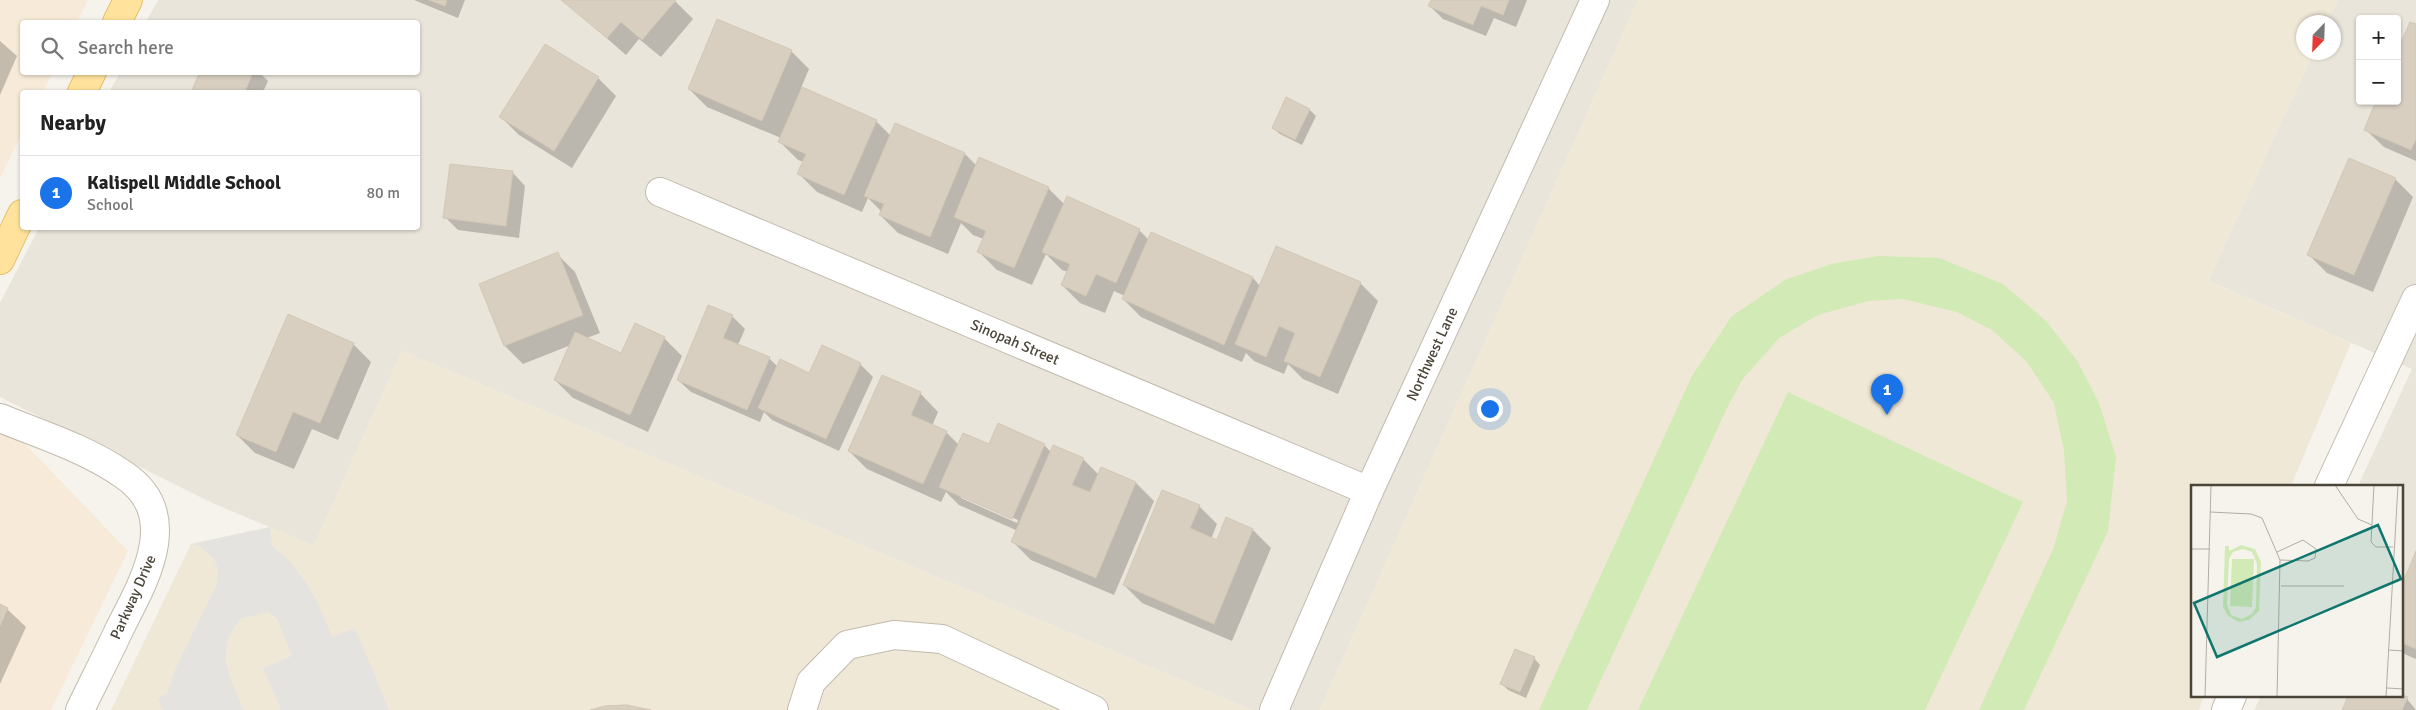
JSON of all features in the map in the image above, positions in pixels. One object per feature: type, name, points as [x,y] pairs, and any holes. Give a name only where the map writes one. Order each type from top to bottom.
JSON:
[{"type":"main road","points":[[118,20],[128,0]]},
{"type":"main road","points":[[83,90],[90,75]]},
{"type":"main road","points":[[0,260],[20,218]]},
{"type":"street","name":"Northwest Lane","points":[[1274,710],[1369,492],[1595,0]]},
{"type":"street","name":"Sinopah Street","points":[[660,192],[1369,492]]},
{"type":"street","points":[[2329,485],[2416,299]]},
{"type":"street","name":"Parkway Drive","points":[[0,418],[89,454],[126,476],[141,490],[151,506],[156,527],[155,549],[144,582],[80,710]]},
{"type":"street","points":[[802,710],[812,682],[848,645],[894,635],[942,639],[1094,710]]},
{"type":"street","points":[[2226,710],[2231,698]]},
{"type":"shaded area","points":[[0,0],[88,0],[78,20],[20,20],[20,75],[51,75],[44,90],[20,90],[20,137],[0,178]]},
{"type":"shaded area","points":[[158,0],[1638,0],[1320,710],[1252,710],[402,351],[314,546],[210,502],[0,397],[0,303],[38,230],[420,230],[420,90],[110,90],[119,75],[420,75],[420,20],[147,20]]},
{"type":"shaded area","points":[[1638,0],[2338,0],[2330,15],[2296,15],[2296,60],[2310,60],[2208,281],[2351,343],[2291,485],[2191,485],[2191,698],[2203,698],[2199,710],[1320,710]]},
{"type":"shaded area","points":[[2338,0],[2416,0],[2416,710],[2254,710],[2260,698],[2404,698],[2404,485],[2358,485],[2412,369],[2208,281],[2310,60],[2341,60],[2341,15],[2330,15]]},
{"type":"shaded area","points":[[402,351],[1252,710],[111,710],[191,544],[270,527],[314,546]]},
{"type":"shaded area","points":[[0,418],[128,551],[51,710],[0,710]]},
{"type":"shaded area","points":[[270,527],[272,546],[286,557],[303,578],[316,599],[332,637],[355,628],[389,710],[281,710],[263,668],[292,656],[277,618],[268,612],[240,619],[228,638],[225,659],[243,710],[163,710],[158,698],[167,694],[175,670],[216,586],[218,569],[214,559],[200,546],[191,544]]},
{"type":"green space","points":[[1879,256],[1939,258],[2003,284],[2047,322],[2078,362],[2099,403],[2116,457],[2108,531],[2024,710],[1979,710],[2054,547],[2067,501],[2064,451],[2054,403],[2027,362],[1992,330],[1957,312],[1903,299],[1868,301],[1818,315],[1779,338],[1742,380],[1727,408],[1587,710],[1539,710],[1692,376],[1732,316],[1785,280],[1831,264]]},
{"type":"green space","points":[[1788,392],[2023,502],[1925,710],[1638,710]]},
{"type":"building","points":[[429,0],[447,0],[445,6]]},
{"type":"building","points":[[561,0],[676,0],[642,40],[621,22],[607,38]]},
{"type":"building","points":[[1431,0],[1509,0],[1503,15],[1481,6],[1473,25],[1428,6]]},
{"type":"building","points":[[717,19],[792,50],[762,121],[688,89]]},
{"type":"building","points":[[2410,22],[2416,24],[2416,139],[2411,150],[2364,130],[2374,105],[2401,105],[2401,42]]},
{"type":"building","points":[[545,44],[599,77],[554,151],[499,117]]},
{"type":"building","points":[[199,75],[252,75],[246,90],[192,90]]},
{"type":"building","points":[[802,87],[877,120],[844,195],[797,174],[806,154],[778,142]]},
{"type":"building","points":[[1286,97],[1310,109],[1295,140],[1272,128]]},
{"type":"building","points":[[895,123],[965,153],[930,237],[879,215],[884,204],[864,196]]},
{"type":"building","points":[[979,157],[1049,187],[1014,268],[977,252],[986,231],[954,217]]},
{"type":"building","points":[[2349,158],[2396,178],[2354,275],[2307,255]]},
{"type":"building","points":[[450,164],[513,171],[506,226],[443,218]]},
{"type":"building","points":[[1067,196],[1140,229],[1116,283],[1096,274],[1086,296],[1061,285],[1070,264],[1042,252]]},
{"type":"building","points":[[1151,232],[1253,277],[1224,345],[1122,299]]},
{"type":"building","points":[[1276,246],[1361,282],[1320,377],[1284,361],[1295,333],[1279,326],[1266,357],[1235,344]]},
{"type":"building","points":[[558,252],[583,315],[504,346],[479,284]]},
{"type":"building","points":[[708,305],[733,315],[723,338],[770,357],[747,410],[677,380]]},
{"type":"building","points":[[288,314],[354,343],[320,423],[293,412],[276,452],[236,435]]},
{"type":"building","points":[[635,323],[665,337],[630,415],[554,380],[575,332],[621,353]]},
{"type":"building","points":[[822,345],[861,363],[826,439],[758,408],[780,359],[809,373]]},
{"type":"building","points":[[882,375],[921,392],[911,415],[947,431],[923,484],[848,451]]},
{"type":"building","points":[[998,423],[1045,444],[1012,519],[939,487],[963,433],[989,444]]},
{"type":"building","points":[[1053,445],[1084,458],[1072,485],[1090,492],[1101,467],[1136,482],[1096,578],[1011,542]]},
{"type":"building","points":[[1162,490],[1200,505],[1190,528],[1217,540],[1226,517],[1253,529],[1214,624],[1123,585]]},
{"type":"building","points":[[2416,551],[2416,649],[2404,644],[2404,580]]},
{"type":"building","points":[[0,604],[8,608],[0,626]]},
{"type":"building","points":[[1515,649],[1535,657],[1520,692],[1500,684]]},
{"type":"building","points":[[2408,697],[2402,710],[2342,710],[2347,698]]},
{"type":"building","points":[[627,705],[651,710],[590,710],[605,706]]},
{"type":"place","name":"Kalispell Middle School","points":[[1887,415]]}]
